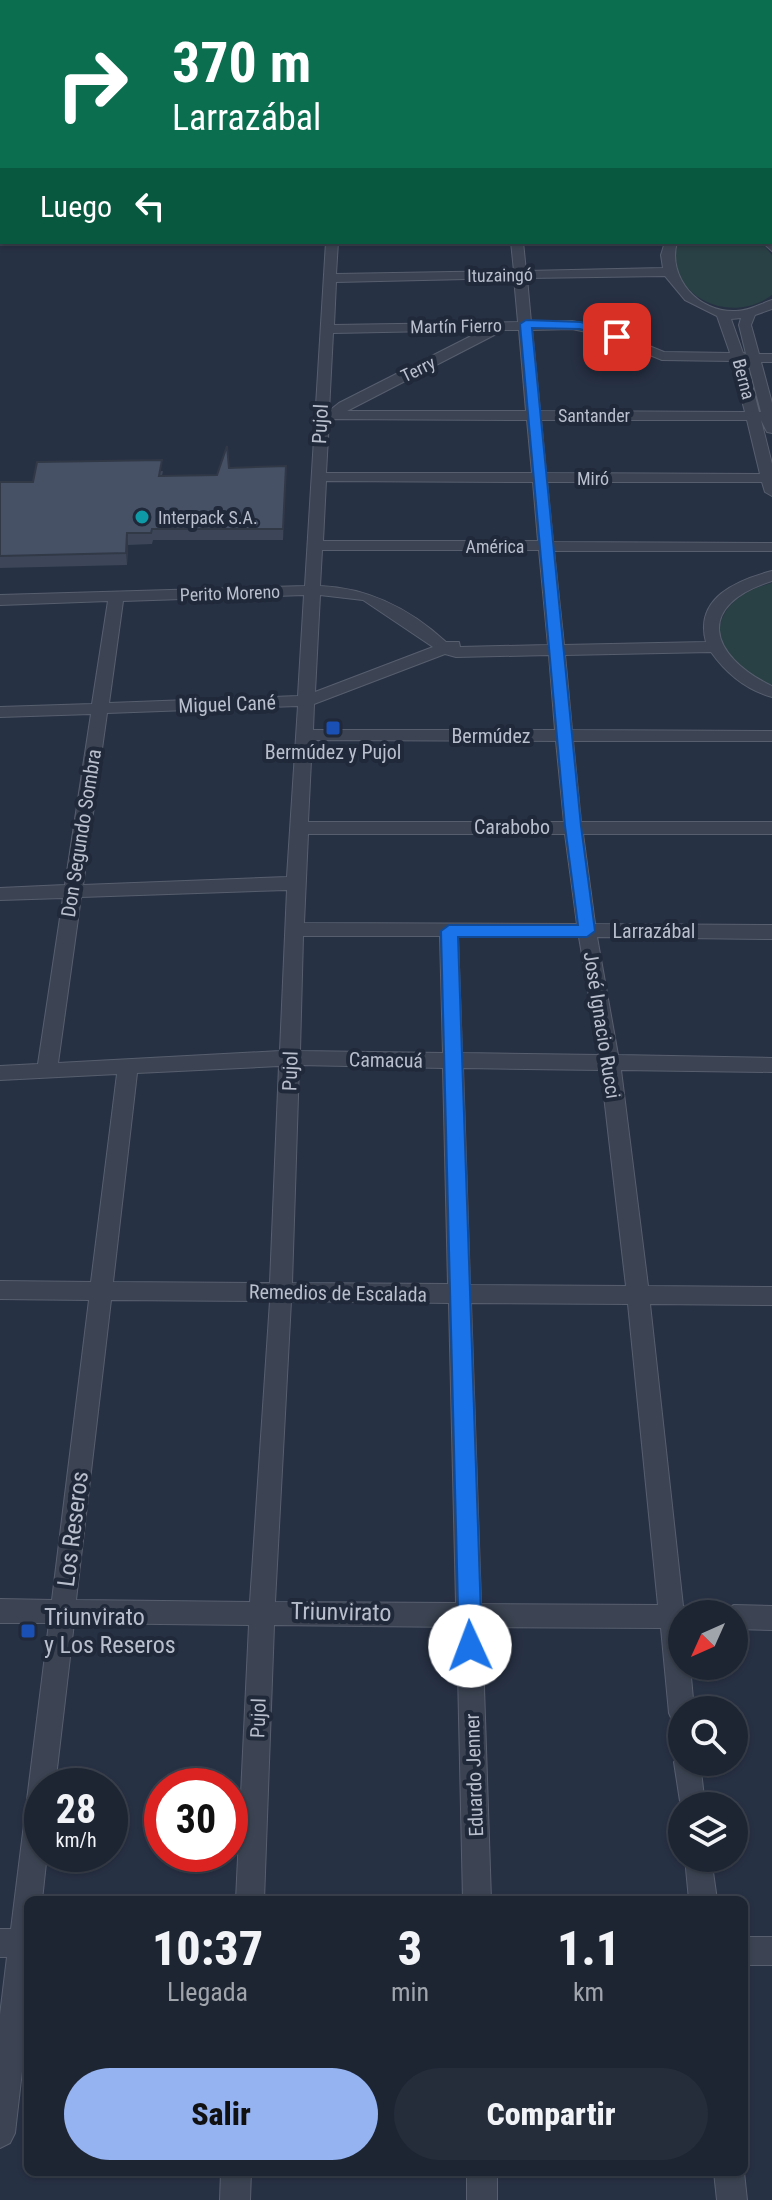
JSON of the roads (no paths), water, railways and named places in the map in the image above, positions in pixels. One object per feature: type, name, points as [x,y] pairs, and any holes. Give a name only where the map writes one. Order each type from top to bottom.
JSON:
[{"type":"street","name":"Pujol","points":[[250,1896],[262,1612],[281,1292],[296,883],[314,590],[317,477],[327,415],[326,329],[332,244]]},
{"type":"street","name":"José Ignacio Rucci","points":[[517,244],[573,826],[610,1064],[675,1600]]},
{"type":"street","points":[[671,244],[670,267],[684,294],[723,314],[749,313],[772,304]]},
{"type":"street","name":"Ituzaingó","points":[[330,274],[670,267]]},
{"type":"street","name":"Berna","points":[[749,313],[745,325],[746,358],[753,416],[771,483]]},
{"type":"street","name":"Berna","points":[[723,314],[746,358],[771,420]]},
{"type":"street","name":"Martín Fierro","points":[[326,329],[564,324],[594,328],[662,356],[772,358]]},
{"type":"street","name":"Terry","points":[[327,415],[503,325]]},
{"type":"street","name":"Santander","points":[[327,415],[753,416],[771,420]]},
{"type":"street","name":"Miró","points":[[317,477],[771,483]]},
{"type":"street","name":"América","points":[[315,545],[772,547]]},
{"type":"street","points":[[772,576],[739,586],[721,600],[711,617],[712,641],[738,674],[772,692]]},
{"type":"street","name":"Perito Moreno","points":[[0,600],[314,590],[346,592],[368,597],[429,635],[443,648]]},
{"type":"street","name":"Don Segundo Sombra","points":[[47,1069],[116,597]]},
{"type":"street","points":[[443,648],[456,652],[556,644],[712,641]]},
{"type":"street","name":"Miguel Cané","points":[[0,712],[307,701],[427,657],[443,648]]},
{"type":"street","name":"Bermúdez","points":[[306,735],[772,736]]},
{"type":"street","name":"Carabobo","points":[[300,828],[772,828]]},
{"type":"street","points":[[0,894],[296,883]]},
{"type":"street","name":"Larrazábal","points":[[295,929],[772,932]]},
{"type":"street","name":"Eduardo Jenner","points":[[449,931],[477,1896]]},
{"type":"street","name":"Camacuá","points":[[0,1073],[291,1058],[772,1065]]},
{"type":"street","name":"Los Reseros","points":[[0,2133],[16,1943],[62,1611],[128,1067]]},
{"type":"street","name":"Remedios de Escalada","points":[[0,1290],[772,1296]]},
{"type":"street","name":"Triunvirato","points":[[0,1611],[668,1617]]},
{"type":"street","points":[[748,1617],[772,1618]]},
{"type":"street","points":[[700,1872],[703,1896]]},
{"type":"street","points":[[748,1951],[772,1951]]},
{"type":"street","points":[[235,2200],[236,2176]]},
{"type":"street","points":[[482,2176],[482,2200]]},
{"type":"street","points":[[729,2176],[732,2200]]},
{"type":"place","name":"Interpack S.A.","points":[[142,517]]},
{"type":"place","name":"Bermúdez y Pujol","points":[[333,728]]},
{"type":"place","name":"Triunvirato y Los Reseros","points":[[28,1631]]}]
